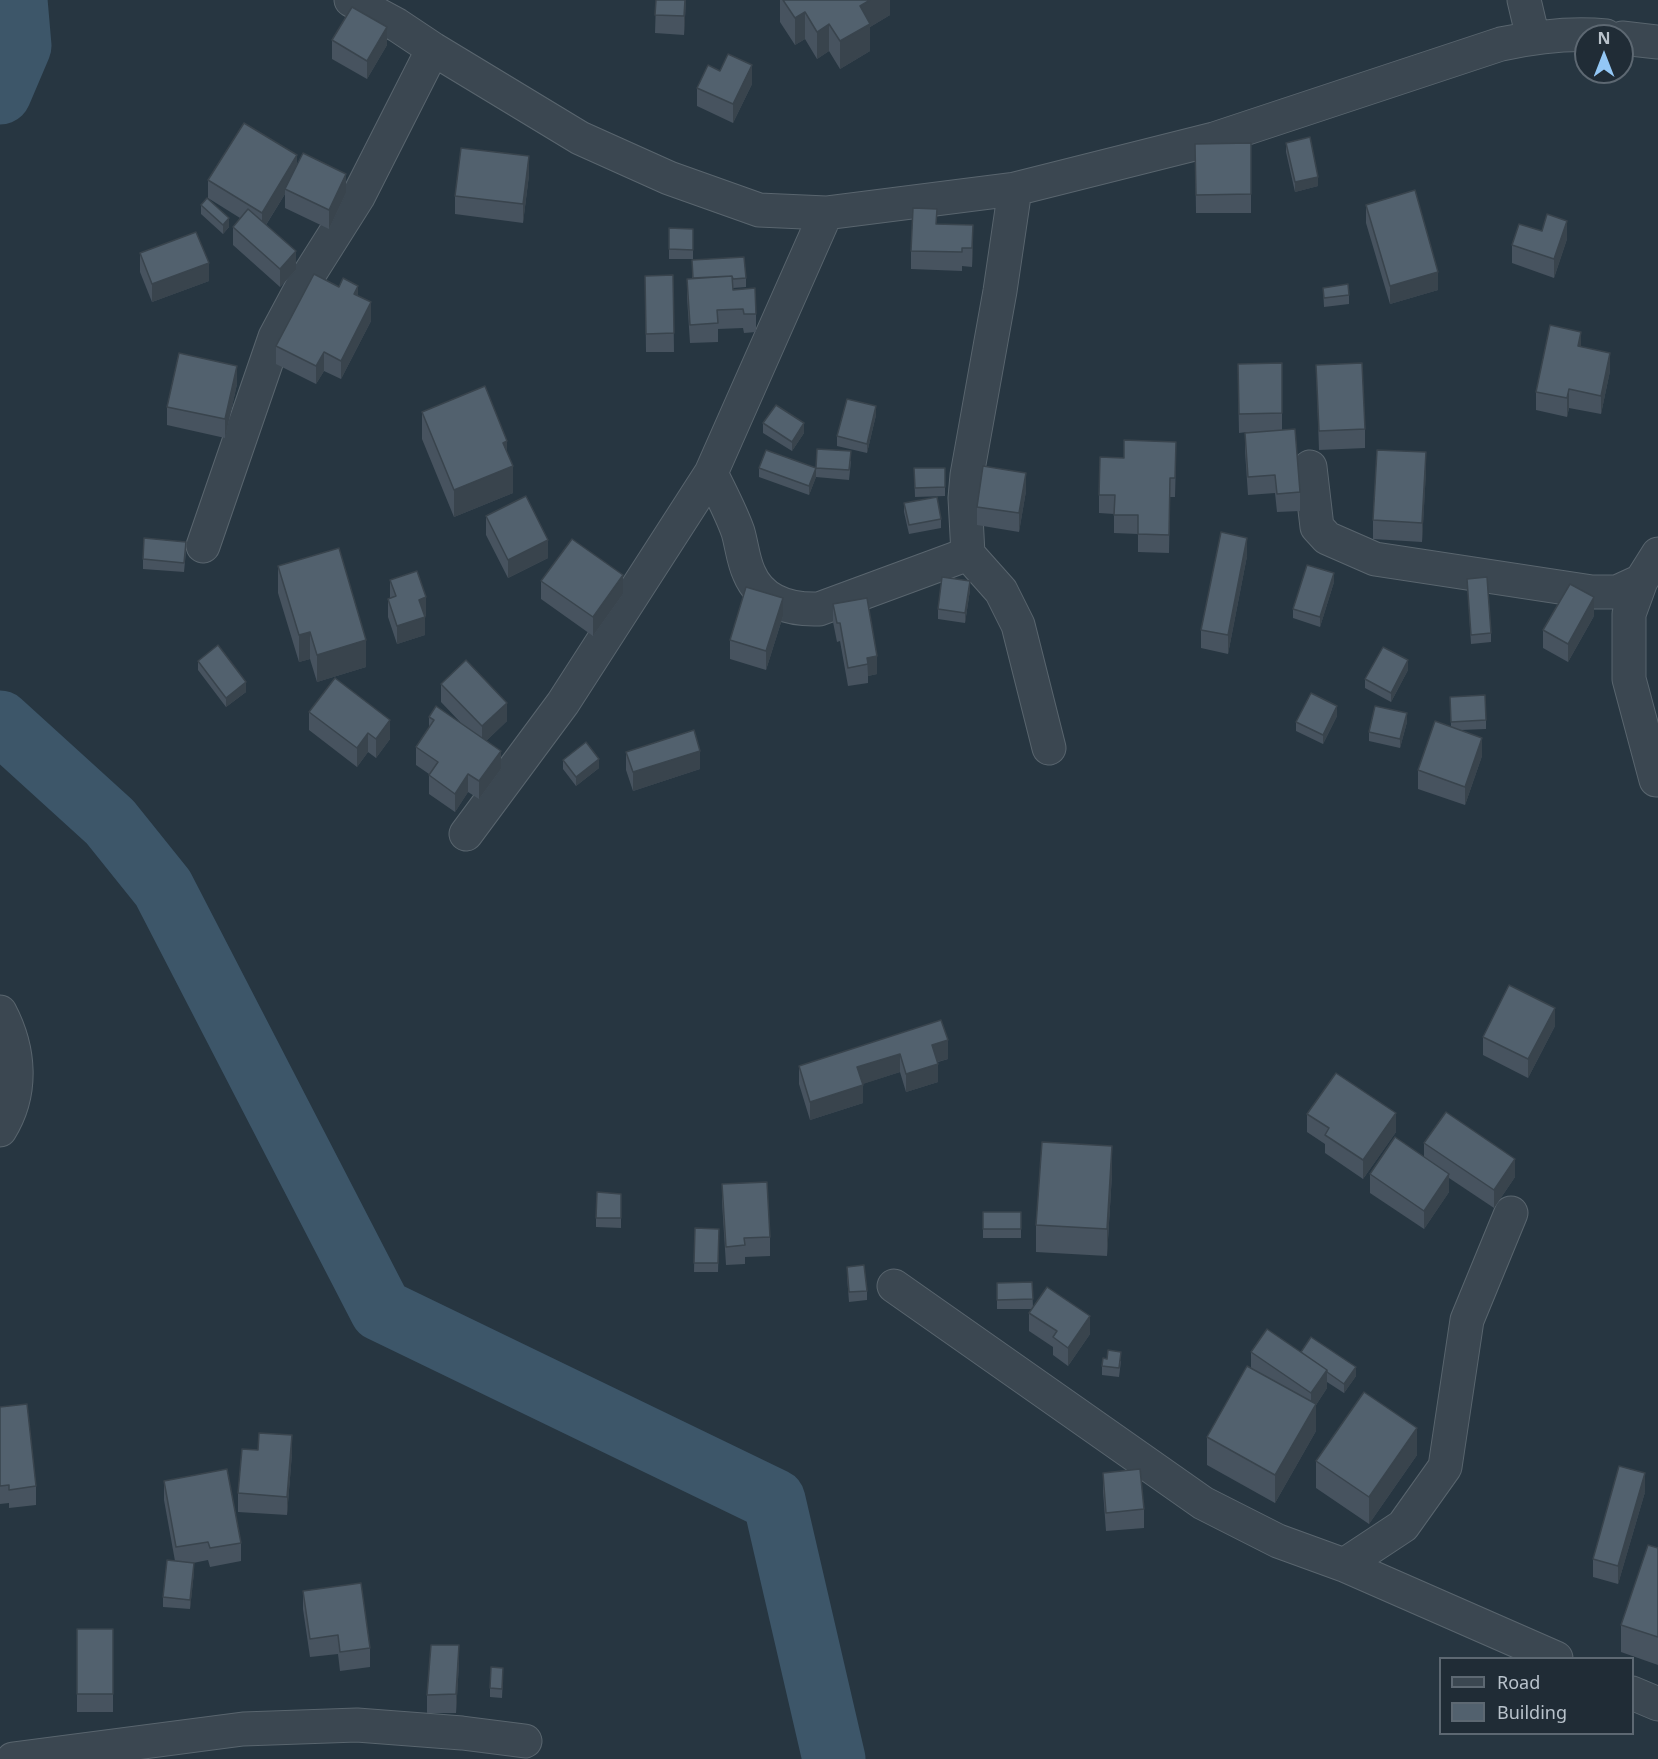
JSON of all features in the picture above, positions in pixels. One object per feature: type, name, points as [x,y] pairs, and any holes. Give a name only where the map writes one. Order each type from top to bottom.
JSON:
[{"type":"street","points":[[351,0],[392,13],[434,49],[580,138],[669,178],[759,210],[826,213],[1015,189],[1214,139],[1501,44],[1533,38],[1574,35]]},
{"type":"street","points":[[1524,0],[1533,38]]},
{"type":"street","points":[[1634,39],[1658,42]]},
{"type":"street","points":[[203,546],[274,337],[305,281],[358,197],[434,49]]},
{"type":"street","points":[[1015,189],[1000,291],[967,475],[965,498],[968,554],[1001,591],[1018,625],[1049,748]]},
{"type":"street","points":[[466,834],[563,703],[711,473],[826,213]]},
{"type":"street","points":[[1310,467],[1317,527],[1327,538],[1375,559],[1592,592],[1617,592],[1641,581]]},
{"type":"street","points":[[711,473],[738,531],[748,571],[753,580],[781,605],[799,609],[819,609],[968,554]]},
{"type":"street","points":[[1656,780],[1629,680],[1629,614],[1641,581],[1658,554]]},
{"type":"street","points":[[0,1012],[9,1028],[17,1062],[15,1096],[0,1130]]},
{"type":"street","points":[[1344,1565],[1403,1526],[1445,1467],[1467,1320],[1510,1213]]},
{"type":"street","points":[[894,1286],[1203,1503],[1278,1541],[1344,1565],[1551,1657]]},
{"type":"street","points":[[1634,1694],[1658,1704]]},
{"type":"street","points":[[12,1759],[243,1729],[357,1725],[462,1733],[525,1741]]},
{"type":"building","points":[[656,0],[685,0],[684,16],[655,15]]},
{"type":"building","points":[[783,0],[870,0],[860,6],[870,24],[840,41],[829,24],[817,32],[805,12],[795,18]]},
{"type":"building","points":[[352,7],[387,27],[367,61],[332,40]]},
{"type":"building","points":[[728,54],[752,65],[733,104],[697,88],[708,65],[720,71]]},
{"type":"building","points":[[244,123],[297,155],[262,213],[208,180]]},
{"type":"building","points":[[1310,137],[1318,177],[1295,182],[1286,143]]},
{"type":"building","points":[[1251,143],[1251,194],[1196,195],[1195,144]]},
{"type":"building","points":[[461,148],[529,156],[523,204],[455,196]]},
{"type":"building","points":[[303,153],[346,174],[329,210],[285,189]]},
{"type":"building","points":[[1415,190],[1438,272],[1390,286],[1366,205]]},
{"type":"building","points":[[207,198],[229,218],[223,225],[201,205]]},
{"type":"building","points":[[913,208],[937,209],[936,224],[973,225],[972,248],[962,248],[962,252],[911,251]]},
{"type":"building","points":[[248,209],[296,251],[280,269],[233,227]]},
{"type":"building","points":[[1547,214],[1567,221],[1554,259],[1512,245],[1519,224],[1542,231]]},
{"type":"building","points":[[669,228],[693,229],[693,250],[669,249]]},
{"type":"building","points":[[196,232],[209,263],[152,284],[140,253]]},
{"type":"building","points":[[744,257],[746,278],[733,279],[732,276],[693,278],[692,260]]},
{"type":"building","points":[[314,274],[339,287],[343,278],[358,286],[354,294],[371,302],[341,361],[324,352],[316,366],[276,346]]},
{"type":"building","points":[[673,275],[674,333],[646,334],[645,276]]},
{"type":"building","points":[[732,276],[733,290],[755,288],[756,314],[744,314],[743,309],[717,310],[718,323],[690,325],[687,279]]},
{"type":"building","points":[[1348,284],[1349,295],[1324,298],[1323,288]]},
{"type":"building","points":[[1550,325],[1581,332],[1578,346],[1610,353],[1601,396],[1569,389],[1567,398],[1536,392]]},
{"type":"building","points":[[179,353],[237,366],[225,419],[167,407]]},
{"type":"building","points":[[1282,363],[1282,413],[1239,414],[1238,364]]},
{"type":"building","points":[[1362,363],[1365,429],[1319,431],[1316,365]]},
{"type":"building","points":[[485,386],[507,441],[503,443],[513,466],[454,490],[422,412]]},
{"type":"building","points":[[847,399],[876,406],[867,444],[837,436]]},
{"type":"building","points":[[776,405],[804,423],[792,442],[763,423]]},
{"type":"building","points":[[1295,429],[1300,492],[1277,494],[1275,475],[1248,477],[1245,433]]},
{"type":"building","points":[[1124,440],[1176,442],[1175,478],[1170,478],[1169,535],[1138,534],[1138,515],[1114,515],[1115,495],[1099,495],[1100,457],[1124,458]]},
{"type":"building","points":[[817,449],[851,451],[849,470],[816,468]]},
{"type":"building","points":[[766,450],[816,468],[809,486],[759,468]]},
{"type":"building","points":[[1377,450],[1426,452],[1422,523],[1373,520]]},
{"type":"building","points":[[983,466],[1026,473],[1019,513],[977,507]]},
{"type":"building","points":[[914,468],[945,468],[945,487],[915,488]]},
{"type":"building","points":[[526,496],[548,540],[508,560],[486,516]]},
{"type":"building","points":[[937,497],[941,519],[909,525],[904,503]]},
{"type":"building","points":[[1221,532],[1247,538],[1228,635],[1201,630]]},
{"type":"building","points":[[144,538],[186,542],[184,563],[143,559]]},
{"type":"building","points":[[572,539],[623,575],[593,617],[541,581]]},
{"type":"building","points":[[339,548],[366,640],[317,655],[310,632],[299,635],[278,566]]},
{"type":"building","points":[[1307,565],[1334,573],[1320,617],[1293,609]]},
{"type":"building","points":[[417,571],[426,597],[419,600],[425,617],[397,626],[388,599],[396,596],[390,580]]},
{"type":"building","points":[[942,577],[970,581],[965,613],[938,609]]},
{"type":"building","points":[[1487,577],[1491,633],[1471,635],[1467,579]]},
{"type":"building","points":[[1570,584],[1594,597],[1568,644],[1543,630]]},
{"type":"building","points":[[746,587],[783,598],[766,651],[730,640]]},
{"type":"building","points":[[867,598],[877,656],[867,658],[868,664],[848,668],[840,623],[837,623],[833,604]]},
{"type":"building","points":[[218,645],[246,682],[226,698],[198,661]]},
{"type":"building","points":[[1383,647],[1408,660],[1391,693],[1365,679]]},
{"type":"building","points":[[466,660],[507,703],[482,726],[441,684]]},
{"type":"building","points":[[335,678],[390,720],[376,739],[368,733],[357,748],[309,712]]},
{"type":"building","points":[[1311,693],[1337,706],[1323,735],[1296,722]]},
{"type":"building","points":[[1485,695],[1486,720],[1451,722],[1450,697]]},
{"type":"building","points":[[436,706],[501,751],[479,781],[468,774],[455,794],[429,775],[438,762],[416,747],[434,720],[429,717]]},
{"type":"building","points":[[1375,706],[1407,713],[1400,739],[1369,732]]},
{"type":"building","points":[[1435,721],[1482,738],[1465,787],[1418,770]]},
{"type":"building","points":[[694,730],[700,751],[633,772],[626,752]]},
{"type":"building","points":[[586,742],[599,759],[576,777],[563,760]]},
{"type":"building","points":[[1509,985],[1555,1008],[1528,1059],[1483,1037]]},
{"type":"building","points":[[941,1020],[948,1040],[932,1045],[938,1064],[906,1074],[900,1054],[857,1067],[863,1085],[810,1102],[799,1066]]},
{"type":"building","points":[[1336,1073],[1396,1113],[1363,1160],[1325,1135],[1329,1128],[1307,1114]]},
{"type":"building","points":[[1446,1112],[1515,1159],[1494,1190],[1424,1143]]},
{"type":"building","points":[[1395,1137],[1449,1174],[1424,1211],[1370,1174]]},
{"type":"building","points":[[1042,1142],[1112,1146],[1107,1229],[1036,1225]]},
{"type":"building","points":[[767,1182],[770,1237],[744,1238],[745,1245],[726,1247],[722,1184]]},
{"type":"building","points":[[597,1192],[621,1194],[621,1218],[596,1218]]},
{"type":"building","points":[[983,1212],[1021,1212],[1021,1229],[983,1229]]},
{"type":"building","points":[[695,1228],[719,1229],[718,1263],[694,1263]]},
{"type":"building","points":[[864,1265],[867,1291],[849,1292],[847,1267]]},
{"type":"building","points":[[1032,1282],[1033,1299],[997,1300],[997,1283]]},
{"type":"building","points":[[1047,1287],[1090,1316],[1068,1348],[1053,1337],[1057,1331],[1029,1313]]},
{"type":"building","points":[[1267,1329],[1327,1370],[1311,1393],[1251,1352]]},
{"type":"building","points":[[1311,1337],[1356,1367],[1344,1384],[1301,1352]]},
{"type":"building","points":[[1108,1350],[1121,1352],[1119,1368],[1102,1366],[1103,1358],[1107,1359]]},
{"type":"building","points":[[1247,1366],[1316,1404],[1275,1475],[1207,1437]]},
{"type":"building","points":[[1364,1392],[1417,1428],[1369,1497],[1316,1461]]},
{"type":"building","points":[[27,1404],[36,1486],[9,1490],[9,1485],[0,1486],[0,1407]]},
{"type":"building","points":[[259,1433],[292,1435],[287,1497],[238,1493],[242,1449],[258,1450]]},
{"type":"building","points":[[1619,1466],[1645,1473],[1618,1566],[1593,1559]]},
{"type":"building","points":[[227,1469],[241,1543],[210,1548],[208,1542],[176,1547],[164,1481]]},
{"type":"building","points":[[1140,1469],[1144,1509],[1106,1513],[1103,1473]]},
{"type":"building","points":[[1648,1545],[1658,1548],[1658,1637],[1621,1625]]},
{"type":"building","points":[[167,1560],[194,1563],[190,1600],[163,1597]]},
{"type":"building","points":[[361,1583],[370,1648],[340,1652],[338,1635],[310,1639],[303,1591]]},
{"type":"building","points":[[77,1629],[113,1629],[113,1694],[77,1694]]},
{"type":"building","points":[[431,1645],[459,1645],[456,1694],[427,1695]]},
{"type":"building","points":[[491,1667],[503,1668],[502,1689],[490,1688]]},
{"type":"waterway","points":[[0,93],[20,46],[16,0]]},
{"type":"waterway","points":[[0,722],[110,822],[163,888],[381,1310],[774,1500],[834,1759]]}]
